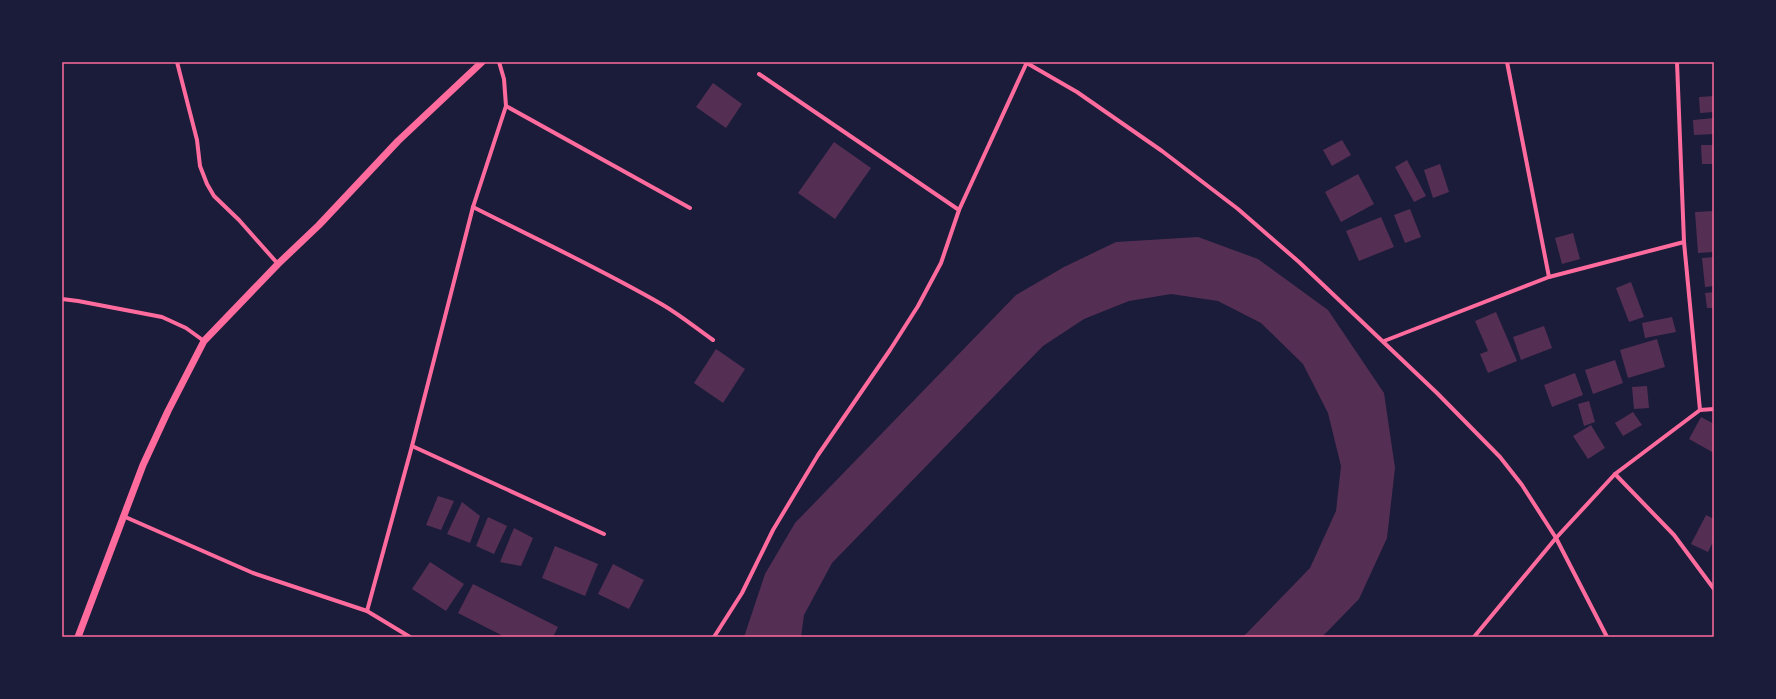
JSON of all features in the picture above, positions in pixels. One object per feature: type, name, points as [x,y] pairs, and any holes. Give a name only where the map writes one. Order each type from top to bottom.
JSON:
[{"type":"street","points":[[177,62],[197,140],[200,166],[205,179],[214,196],[239,220],[278,264]]},
{"type":"street","points":[[78,637],[143,465],[168,411],[204,341],[278,264],[319,225],[398,141],[482,62]]},
{"type":"street","points":[[367,611],[412,446],[473,207],[506,106],[504,79],[499,62]]},
{"type":"street","points":[[714,637],[742,593],[773,530],[818,455],[878,368],[918,306],[941,263],[960,210],[1026,62],[1078,92],[1162,151],[1238,209],[1299,262],[1384,341],[1500,457],[1522,485],[1556,538],[1607,637]]},
{"type":"street","points":[[1507,62],[1549,277]]},
{"type":"street","points":[[1677,62],[1684,242],[1700,410]]},
{"type":"street","points":[[759,74],[960,210]]},
{"type":"street","points":[[506,106],[690,208]]},
{"type":"street","points":[[473,207],[586,263],[639,292],[664,306],[713,340]]},
{"type":"street","points":[[1384,341],[1549,277],[1684,242]]},
{"type":"street","points":[[62,299],[162,317],[186,328],[204,341]]},
{"type":"street","points":[[1474,637],[1556,538],[1615,474],[1700,410],[1714,409]]},
{"type":"street","points":[[412,446],[604,534]]},
{"type":"street","points":[[1615,474],[1674,535],[1714,589]]},
{"type":"street","points":[[123,516],[253,573],[367,611],[410,637]]},
{"type":"building","points":[[713,83],[742,104],[726,128],[696,107]]},
{"type":"building","points":[[1714,96],[1714,112],[1700,113],[1699,97]]},
{"type":"building","points":[[1714,118],[1714,134],[1694,135],[1693,120]]},
{"type":"building","points":[[1342,140],[1351,155],[1332,166],[1323,150]]},
{"type":"building","points":[[834,142],[871,168],[835,219],[798,193]]},
{"type":"building","points":[[1701,145],[1714,145],[1714,164],[1702,164]]},
{"type":"building","points":[[1407,160],[1426,196],[1414,202],[1395,167]]},
{"type":"building","points":[[1440,164],[1449,192],[1433,198],[1424,170]]},
{"type":"building","points":[[1358,174],[1374,204],[1341,222],[1325,192]]},
{"type":"building","points":[[1410,209],[1421,237],[1405,243],[1394,215]]},
{"type":"building","points":[[1714,211],[1714,252],[1698,253],[1695,212]]},
{"type":"building","points":[[1381,217],[1394,247],[1359,261],[1346,231]]},
{"type":"building","points":[[1573,233],[1580,259],[1562,264],[1555,238]]},
{"type":"building","points":[[1198,237],[1258,259],[1328,310],[1384,393],[1395,468],[1387,538],[1359,599],[1322,637],[1243,637],[1310,568],[1336,511],[1341,466],[1328,413],[1303,364],[1261,323],[1218,301],[1171,294],[1129,301],[1084,319],[1043,346],[832,563],[804,615],[801,637],[744,637],[765,574],[795,523],[1016,295],[1064,267],[1116,242]]},
{"type":"building","points":[[1714,257],[1714,286],[1705,287],[1702,258]]},
{"type":"building","points":[[1631,282],[1644,317],[1629,322],[1616,288]]},
{"type":"building","points":[[1714,292],[1714,308],[1707,308],[1705,293]]},
{"type":"building","points":[[1496,312],[1517,361],[1488,373],[1480,354],[1488,351],[1475,321]]},
{"type":"building","points":[[1672,317],[1676,332],[1645,338],[1642,323]]},
{"type":"building","points":[[1544,326],[1552,348],[1521,360],[1513,337]]},
{"type":"building","points":[[1657,339],[1665,367],[1628,378],[1620,350]]},
{"type":"building","points":[[716,349],[745,369],[723,403],[694,383]]},
{"type":"building","points":[[1615,360],[1623,383],[1593,394],[1585,370]]},
{"type":"building","points":[[1575,373],[1583,395],[1552,407],[1544,385]]},
{"type":"building","points":[[1647,386],[1649,408],[1634,409],[1632,387]]},
{"type":"building","points":[[1589,401],[1595,422],[1584,426],[1578,404]]},
{"type":"building","points":[[1633,412],[1642,425],[1623,436],[1615,423]]},
{"type":"building","points":[[1701,417],[1714,424],[1714,453],[1689,439]]},
{"type":"building","points":[[1591,425],[1605,448],[1588,459],[1573,436]]},
{"type":"building","points":[[438,496],[454,501],[441,530],[426,525]]},
{"type":"building","points":[[462,502],[480,516],[470,543],[447,534]]},
{"type":"building","points":[[1706,515],[1714,519],[1714,540],[1708,552],[1691,544]]},
{"type":"building","points":[[488,517],[507,526],[494,554],[476,546]]},
{"type":"building","points":[[514,528],[533,538],[521,566],[500,562]]},
{"type":"building","points":[[555,546],[598,564],[585,596],[542,578]]},
{"type":"building","points":[[430,562],[464,584],[446,611],[412,589]]},
{"type":"building","points":[[613,564],[644,580],[629,609],[598,594]]},
{"type":"building","points":[[473,584],[558,627],[553,637],[505,637],[458,613]]}]
